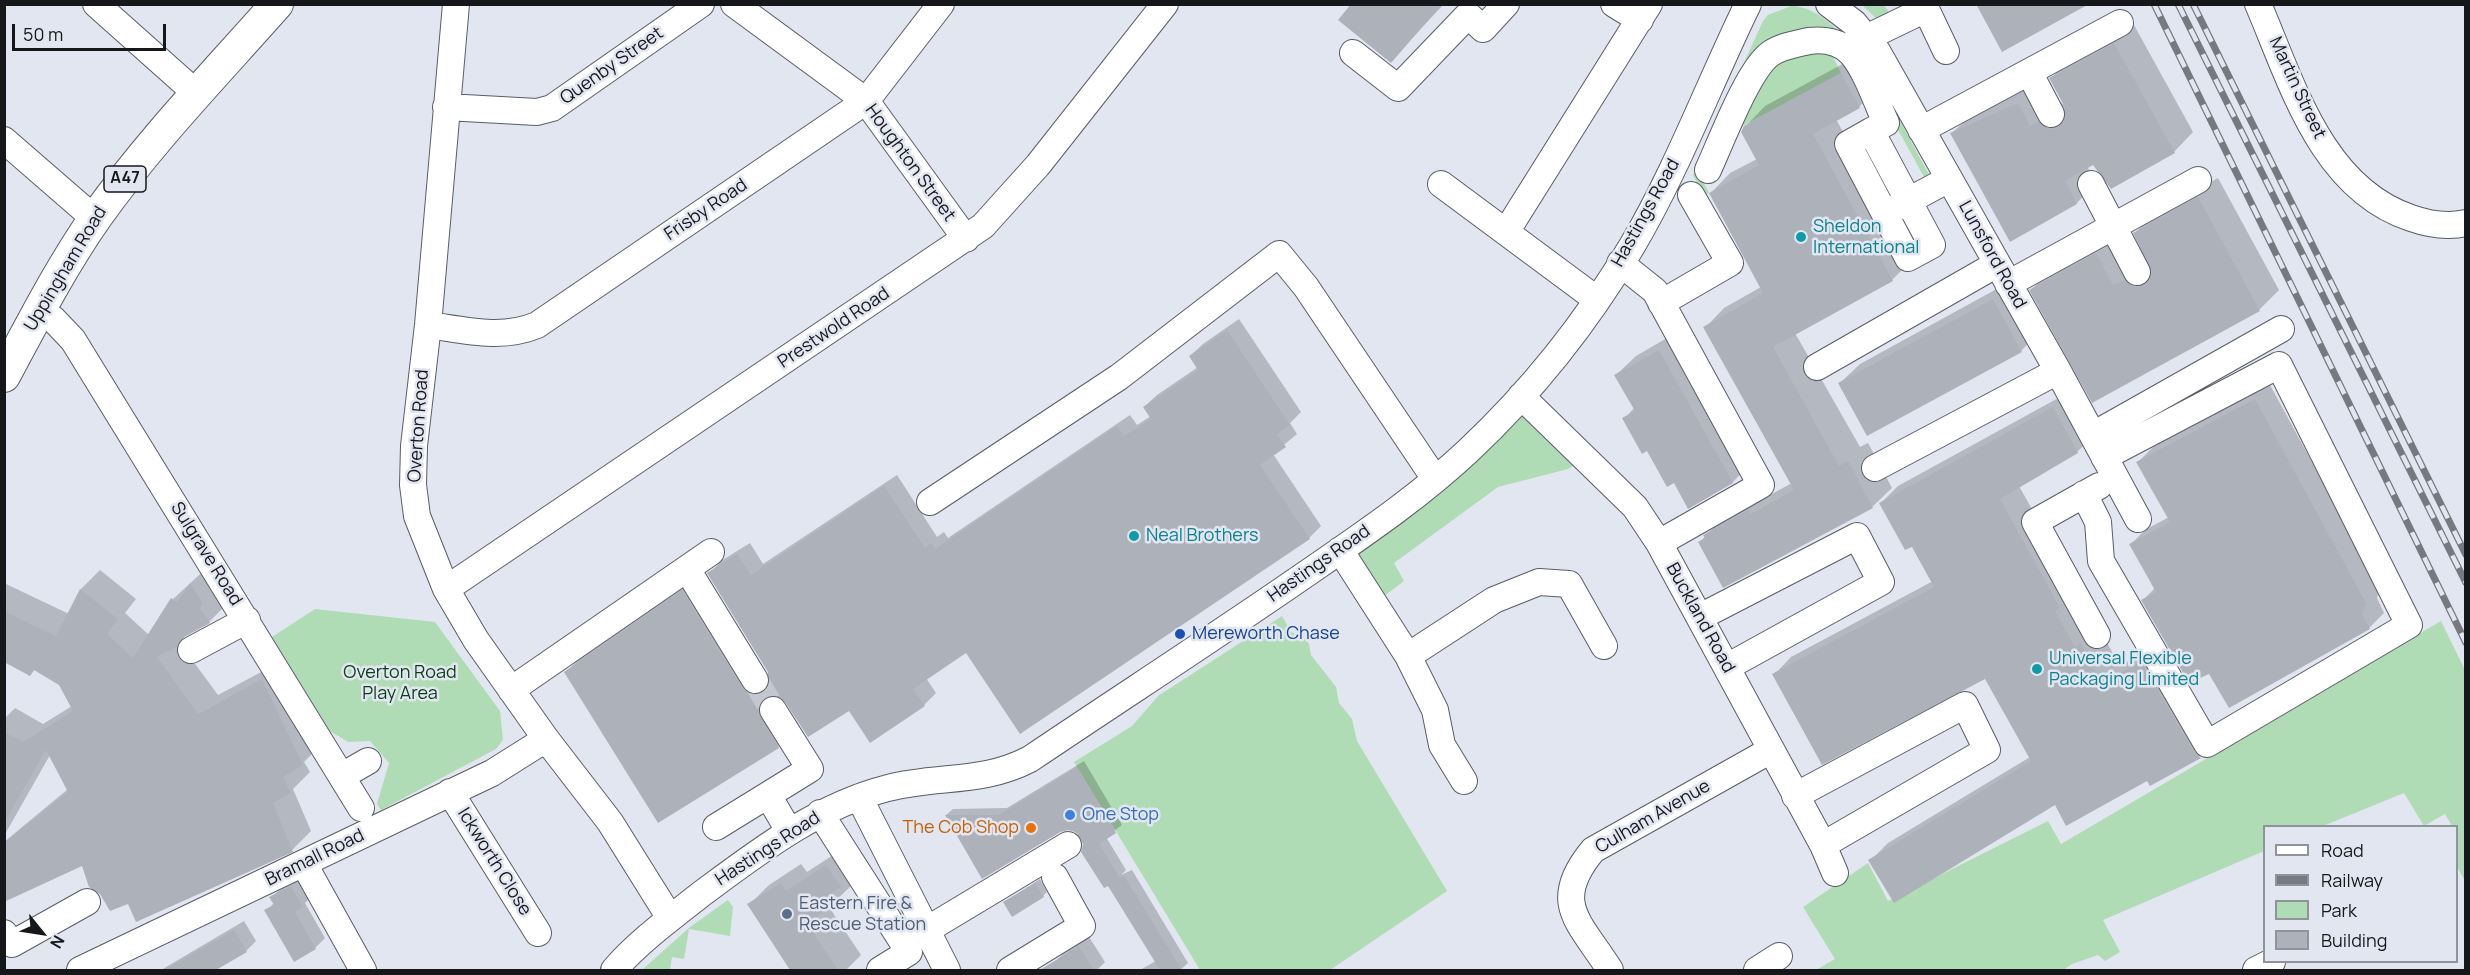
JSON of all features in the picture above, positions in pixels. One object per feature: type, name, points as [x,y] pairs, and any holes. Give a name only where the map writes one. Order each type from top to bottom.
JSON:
[{"type":"main road","name":"Uppingham Road","points":[[8,362],[94,219],[149,147],[277,4]]},
{"type":"street","points":[[96,4],[197,94]]},
{"type":"street","name":"Overton Road","points":[[456,4],[428,325],[414,447],[413,485],[417,516],[446,589],[476,640],[546,739],[610,822],[670,918]]},
{"type":"street","name":"Quenby Street","points":[[446,107],[537,112],[552,108],[701,4]]},
{"type":"street","name":"Houghton Street","points":[[734,4],[866,101],[966,239]]},
{"type":"street","name":"Frisby Road","points":[[428,325],[495,333],[518,333],[537,326],[866,101],[941,4]]},
{"type":"street","name":"Prestwold Road","points":[[446,589],[966,239],[1011,197],[1165,4]]},
{"type":"street","points":[[1353,53],[1398,88],[1468,15],[1482,29],[1506,4]]},
{"type":"street","points":[[1506,232],[1645,12],[1614,4]]},
{"type":"street","name":"Hastings Road","points":[[614,970],[670,918],[789,831],[820,813],[859,797],[920,781],[979,777],[1009,770],[1038,754],[1340,550],[1435,479],[1468,451],[1521,396],[1596,299],[1620,263],[1669,173],[1748,4]]},
{"type":"street","name":"Lunsford Road","points":[[1829,4],[1854,23],[1866,38],[1922,129],[2058,370],[2138,519]]},
{"type":"street","name":"Martin Street","points":[[2258,4],[2313,131],[2354,186],[2387,208],[2418,220],[2438,224],[2466,223]]},
{"type":"street","points":[[1866,38],[1925,7],[1946,51]]},
{"type":"street","points":[[1922,129],[2120,23]]},
{"type":"street","points":[[1708,170],[1756,68],[1771,54],[1790,45],[1813,40],[1835,42],[1851,53],[1886,123],[1848,144],[1908,258],[1932,245],[1872,131]]},
{"type":"street","points":[[2029,72],[2051,114]]},
{"type":"street","points":[[4,140],[94,219]]},
{"type":"street","points":[[1884,214],[1949,179]]},
{"type":"street","points":[[1817,367],[2003,274],[2114,228],[2198,180]]},
{"type":"street","points":[[1441,184],[1596,299]]},
{"type":"street","points":[[2091,184],[2137,272]]},
{"type":"street","points":[[1661,303],[1730,263],[1691,195]]},
{"type":"street","points":[[930,502],[1119,377],[1279,254],[1306,287],[1435,479]]},
{"type":"street","points":[[1620,263],[1655,291],[1761,485],[1659,543]]},
{"type":"street","name":"Sulgrave Road","points":[[39,311],[53,319],[73,340],[361,808]]},
{"type":"street","points":[[2097,635],[2035,522],[2084,494],[2104,456],[2281,329]]},
{"type":"street","points":[[2084,494],[2098,522],[2101,561],[2207,744],[2409,626],[2280,365],[2104,456]]},
{"type":"street","points":[[1875,468],[2058,370]]},
{"type":"street","name":"Buckland Road","points":[[1521,396],[1635,507],[1659,543],[1823,845],[1835,873]]},
{"type":"street","points":[[1700,617],[1857,536],[1881,582],[1727,667]]},
{"type":"street","points":[[1340,550],[1408,656],[1435,710],[1442,745],[1464,781]]},
{"type":"street","points":[[511,690],[711,552]]},
{"type":"street","points":[[687,569],[755,680]]},
{"type":"street","points":[[1408,656],[1494,600],[1539,582],[1569,584],[1604,646]]},
{"type":"street","points":[[191,650],[247,620]]},
{"type":"street","points":[[1795,796],[1965,705],[1988,750],[1823,845]]},
{"type":"street","points":[[716,827],[810,768],[773,710]]},
{"type":"street","name":"Bramall Road","points":[[80,970],[492,772],[546,739]]},
{"type":"street","name":"Culham Avenue","points":[[1610,970],[1571,910],[1569,893],[1577,869],[1593,850],[1771,750]]},
{"type":"street","points":[[342,776],[368,761]]},
{"type":"street","name":"Ickworth Close","points":[[450,792],[538,933]]},
{"type":"street","points":[[768,795],[789,831]]},
{"type":"street","points":[[859,797],[925,931],[947,970]]},
{"type":"street","points":[[820,813],[909,952],[880,970]]},
{"type":"street","points":[[925,931],[1068,845]]},
{"type":"street","points":[[304,864],[363,970]]},
{"type":"street","points":[[1010,970],[1082,926],[1054,877]]},
{"type":"street","points":[[8,939],[87,902]]},
{"type":"street","points":[[1757,970],[1779,956]]},
{"type":"green space","points":[[1862,5],[1884,5],[1890,14],[1879,21]]},
{"type":"green space","points":[[1791,6],[1812,11],[1833,26],[1853,48],[1889,102],[1929,174],[1924,177],[1858,57],[1782,42],[1699,174],[1709,193],[1704,196],[1693,175],[1763,21],[1768,15]]},
{"type":"green space","points":[[1830,51],[1841,73],[1739,128],[1759,76],[1792,52]]},
{"type":"green space","points":[[1521,396],[1584,458],[1568,469],[1498,487],[1394,563],[1404,581],[1379,600],[1340,550]]},
{"type":"green space","name":"Overton Road Play Area","points":[[315,609],[435,622],[500,711],[503,740],[496,749],[381,810],[377,804],[389,763],[370,741],[348,742],[330,731],[272,637]]},
{"type":"green space","points":[[1282,616],[1291,632],[1303,637],[1309,644],[1311,655],[1336,687],[1339,703],[1352,719],[1357,741],[1447,891],[1330,970],[1200,970],[1074,762],[1132,726],[1158,696],[1243,641],[1248,633],[1262,629]]},
{"type":"green space","points":[[2441,621],[2465,670],[2465,881],[2458,869],[2458,825],[2451,825],[2445,814],[2423,825],[2404,793],[2325,825],[2263,825],[2263,851],[2103,920],[2120,952],[2105,961],[2098,955],[2072,964],[2063,970],[1816,970],[1835,959],[1803,907],[1868,863],[1888,901],[2048,821],[2061,844]]},
{"type":"green space","points":[[728,900],[733,907],[730,936],[689,929],[684,959],[672,957],[670,970],[642,970],[690,927]]},
{"type":"building","points":[[1351,4],[1442,4],[1391,63],[1338,20]]},
{"type":"building","points":[[1976,4],[2089,4],[2002,52]]},
{"type":"building","points":[[2114,43],[2175,153],[2111,189],[2093,165],[2065,181],[2077,204],[2010,242],[1950,133],[2018,103],[2030,126],[2038,122],[2050,129],[2058,127],[2064,122],[2065,107],[2049,78]]},
{"type":"building","points":[[1841,73],[1860,108],[1813,134],[1893,281],[1773,347],[1839,466],[1848,461],[1873,508],[1723,588],[1698,542],[1705,538],[1703,535],[1748,510],[1750,514],[1794,490],[1703,327],[1763,293],[1709,193],[1759,165],[1741,132],[1744,126]]},
{"type":"building","points":[[2198,197],[2260,311],[2092,403],[2029,290],[2096,253],[2113,285],[2124,280],[2136,287],[2144,285],[2152,272],[2133,233]]},
{"type":"building","points":[[1993,299],[2022,352],[1867,436],[1838,383]]},
{"type":"building","name":"Neal Brothers","points":[[1227,330],[1290,425],[1277,434],[1286,447],[1260,465],[1310,539],[1020,734],[966,653],[913,689],[925,706],[870,743],[849,711],[808,737],[785,702],[779,697],[766,697],[760,702],[758,711],[779,748],[658,823],[564,672],[682,590],[742,688],[748,693],[762,693],[768,687],[768,672],[707,573],[737,554],[751,575],[884,486],[925,548],[931,543],[935,549],[1117,426],[1124,436],[1151,419],[1143,407],[1198,370],[1189,356]]},
{"type":"building","points":[[1659,350],[1733,483],[1688,509],[1674,483],[1667,487],[1647,451],[1642,454],[1622,418],[1635,411],[1614,375]]},
{"type":"building","points":[[2255,399],[2366,603],[2362,614],[2370,629],[2229,708],[2209,674],[2189,683],[2141,600],[2156,592],[2129,544],[2170,522],[2136,462]]},
{"type":"building","points":[[2053,407],[2078,453],[2000,499],[2060,608],[2055,611],[2075,647],[2081,643],[2102,683],[2141,661],[2194,752],[2201,758],[2150,786],[2147,781],[2066,826],[2055,805],[1894,903],[1868,860],[2031,761],[1985,679],[1822,765],[1772,674],[1934,587],[1912,547],[1905,550],[1879,503]]},
{"type":"building","points":[[190,583],[203,604],[199,607],[210,623],[184,637],[177,647],[157,657],[198,714],[262,679],[303,765],[283,777],[291,793],[273,803],[293,852],[136,922],[128,904],[110,911],[100,894],[89,887],[82,866],[4,902],[4,843],[68,792],[46,750],[4,823],[4,732],[23,742],[73,711],[59,685],[34,670],[30,676],[4,662],[4,611],[56,636],[80,589],[118,619],[107,634],[133,658],[171,598],[177,602]]},
{"type":"building","points":[[1077,767],[1116,833],[1099,844],[1120,878],[1110,884],[1124,876],[1182,970],[1160,970],[1108,886],[1104,888],[1081,852],[1083,844],[1076,832],[1068,830],[1060,832],[982,879],[945,815],[999,815]]},
{"type":"building","name":"Eastern Fire & Rescue Station","points":[[826,865],[841,887],[827,896],[834,905],[807,923],[838,970],[790,970],[747,904],[781,883],[786,891]]},
{"type":"building","points":[[1035,883],[1044,897],[1012,917],[1003,902]]},
{"type":"building","points":[[291,886],[303,907],[295,912],[316,949],[294,962],[264,910],[274,905],[269,897]]},
{"type":"building","points":[[234,930],[247,952],[216,970],[164,970]]},
{"type":"building","points":[[1079,946],[1094,970],[1040,970]]},
{"type":"tunnel","points":[[755,680],[773,710]]},
{"type":"railway","points":[[2154,4],[2466,643]]},
{"type":"railway","points":[[2178,4],[2466,583]]},
{"type":"railway","points":[[2193,4],[2466,555]]},
{"type":"place","name":"Sheldon International","points":[[1801,237]]},
{"type":"place","name":"Neal Brothers","points":[[1134,536]]},
{"type":"place","name":"Mereworth Chase","points":[[1180,634]]},
{"type":"place","name":"Universal Flexible Packaging Limited","points":[[2037,669]]},
{"type":"place","name":"One Stop","points":[[1070,815]]},
{"type":"place","name":"The Cob Shop","points":[[1031,828]]},
{"type":"place","name":"Eastern Fire & Rescue Station","points":[[787,914]]}]
